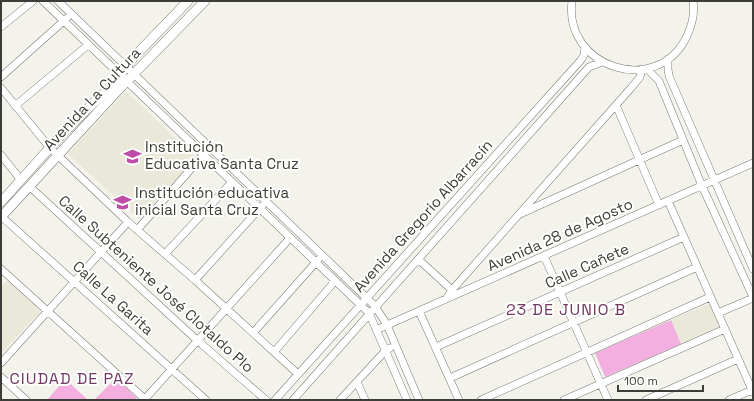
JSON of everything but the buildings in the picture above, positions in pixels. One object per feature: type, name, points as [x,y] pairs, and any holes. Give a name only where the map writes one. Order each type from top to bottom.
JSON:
[{"type":"main road","name":"Avenida La Cultura","points":[[1,217],[58,156],[123,78],[126,67],[132,59],[188,1]]},
{"type":"main road","name":"Avenida La Cultura","points":[[1,202],[50,148],[114,83],[134,74],[205,1]]},
{"type":"street","points":[[1,27],[33,1]]},
{"type":"street","points":[[43,1],[369,313],[407,400]]},
{"type":"street","points":[[58,1],[375,306],[396,346],[419,400]]},
{"type":"street","points":[[572,1],[572,15],[578,37],[593,55],[602,62],[624,70],[645,69],[658,65],[677,51],[685,41],[690,30],[693,18],[693,1]]},
{"type":"street","points":[[1,77],[71,14]]},
{"type":"street","points":[[15,106],[88,45]]},
{"type":"street","name":"Avenida Gregorio Albarracín","points":[[275,400],[581,60],[584,55],[585,46]]},
{"type":"street","points":[[668,59],[669,76],[753,269]]},
{"type":"street","name":"Avenida Gregorio Albarracín","points":[[293,400],[589,67],[602,62]]},
{"type":"street","points":[[446,299],[452,290],[616,105],[645,69]]},
{"type":"street","points":[[645,69],[659,81],[702,186],[753,298],[718,313]]},
{"type":"street","points":[[1,88],[58,156],[128,222],[195,280],[298,374]]},
{"type":"street","points":[[616,105],[659,205]]},
{"type":"street","points":[[518,215],[683,140]]},
{"type":"street","points":[[138,230],[210,148]]},
{"type":"street","points":[[1,155],[21,180]]},
{"type":"street","name":"Avenida 28 de Agosto","points":[[376,330],[753,163]]},
{"type":"street","points":[[165,254],[232,182]]},
{"type":"street","name":"Calle Subteniente José Clotaldo Plo","points":[[29,186],[198,341],[266,400]]},
{"type":"street","points":[[195,280],[266,201]]},
{"type":"street","points":[[668,201],[752,391],[729,400]]},
{"type":"street","name":"Calle La Garita","points":[[1,217],[206,400]]},
{"type":"street","points":[[1,363],[128,222]]},
{"type":"street","name":"Calle Cañete","points":[[436,347],[684,237]]},
{"type":"street","points":[[1,281],[4,272],[145,400],[290,238]]},
{"type":"street","points":[[253,333],[323,255]]},
{"type":"street","points":[[544,256],[608,400]]},
{"type":"street","points":[[418,259],[452,290]]},
{"type":"street","points":[[450,378],[697,267]]},
{"type":"street","points":[[274,352],[335,281]]},
{"type":"street","points":[[481,400],[710,297]]},
{"type":"street","points":[[419,311],[460,400]]},
{"type":"street","points":[[564,400],[725,329]]},
{"type":"street","points":[[340,400],[386,350],[396,346]]},
{"type":"street","points":[[646,400],[738,359]]},
{"type":"street","points":[[1,377],[26,400]]},
{"type":"street","points":[[357,382],[365,400]]},
{"type":"shaded area","name":"Institución Educativa Santa Cruz","points":[[126,91],[196,158],[139,219],[68,154]]},
{"type":"shaded area","points":[[9,281],[39,308],[40,312],[1,354],[1,287],[5,282]]},
{"type":"shaded area","points":[[711,303],[721,327],[681,344],[671,320]]},
{"type":"shaded area","points":[[671,320],[681,344],[605,377],[595,353]]},
{"type":"shaded area","points":[[116,378],[137,398],[135,400],[94,400]]},
{"type":"shaded area","points":[[65,379],[88,400],[47,400]]},
{"type":"place","name":"Institución Educativa Santa Cruz","points":[[132,156]]},
{"type":"place","name":"Institución educativa inicial Santa Cruz","points":[[122,202]]},
{"type":"district","name":"23 DE JUNIO B","points":[[566,309]]},
{"type":"district","name":"CIUDAD DE PAZ","points":[[72,378]]}]
